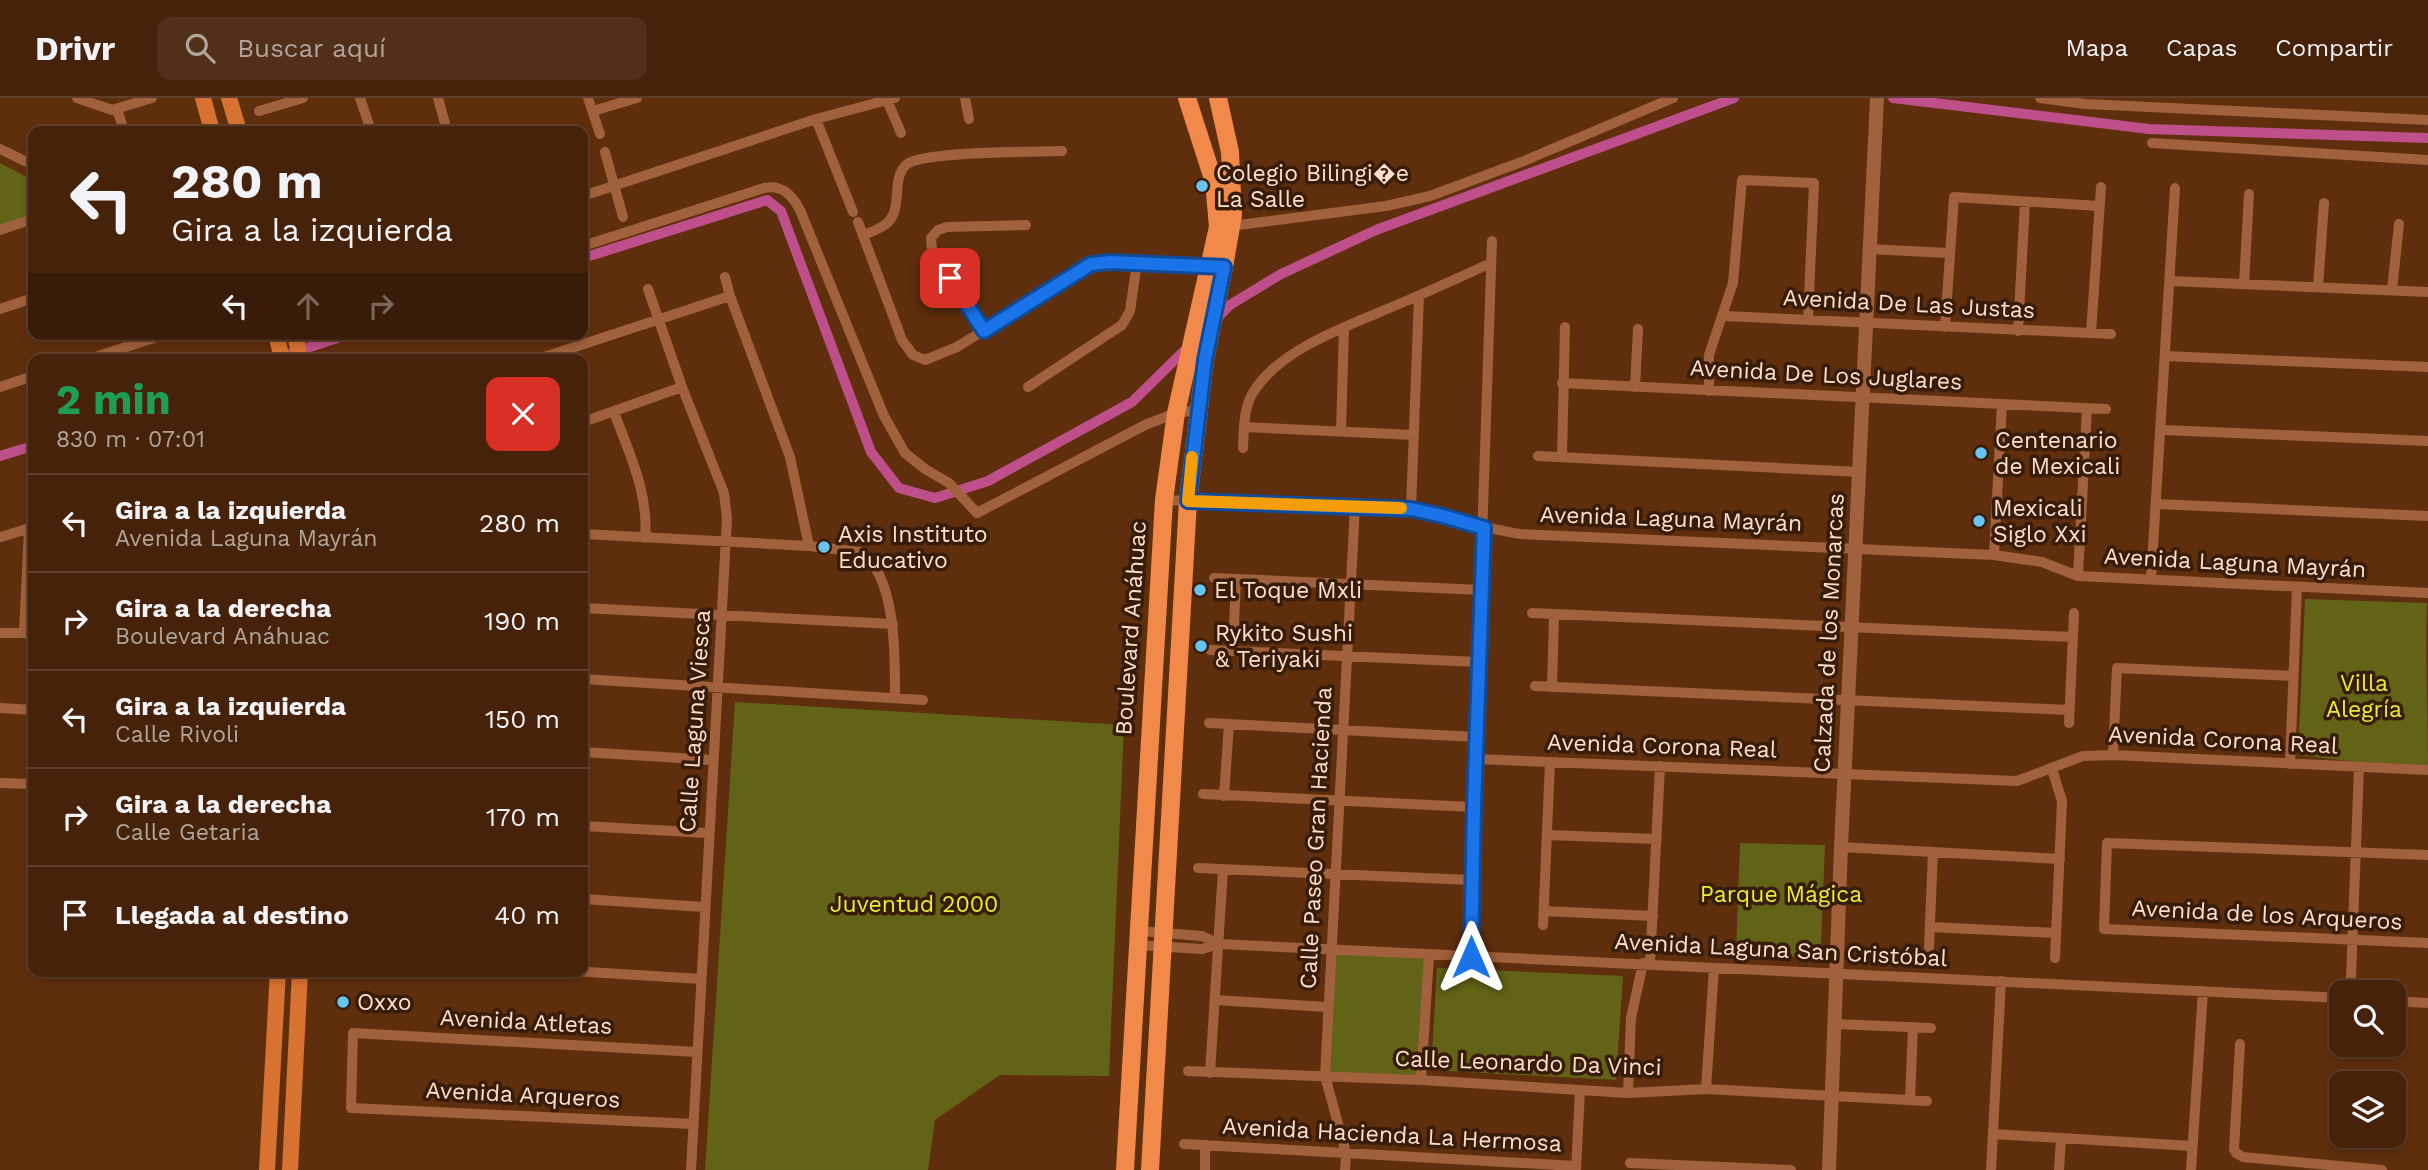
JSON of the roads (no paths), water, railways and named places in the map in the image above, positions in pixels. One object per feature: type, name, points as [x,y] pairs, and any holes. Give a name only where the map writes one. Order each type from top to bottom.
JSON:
[{"type":"main road","points":[[203,98],[211,126]]},
{"type":"main road","points":[[229,98],[237,126]]},
{"type":"main road","name":"Boulevard Anáhuac","points":[[1150,1170],[1188,501],[1205,360],[1215,310],[1217,267],[1216,196],[1210,168],[1187,98]]},
{"type":"main road","name":"Boulevard Anáhuac","points":[[1125,1170],[1164,500],[1175,413],[1194,334],[1231,226],[1232,163],[1218,98]]},
{"type":"main road","points":[[267,1170],[278,977]]},
{"type":"main road","points":[[290,1170],[300,977]]},
{"type":"street","points":[[77,98],[103,108],[117,109],[152,98]]},
{"type":"street","points":[[259,111],[303,98]]},
{"type":"street","points":[[360,98],[369,126]]},
{"type":"street","points":[[438,98],[445,126]]},
{"type":"street","points":[[588,98],[600,134]]},
{"type":"street","points":[[593,111],[638,98]]},
{"type":"street","points":[[965,98],[969,119]]},
{"type":"street","points":[[1231,226],[1365,209],[1430,196],[1524,161],[1672,98]]},
{"type":"street","name":"Calzada de los Monarcas","points":[[1829,1170],[1841,847],[1877,98]]},
{"type":"street","points":[[2040,98],[2085,104],[2428,120]]},
{"type":"street","points":[[588,194],[816,119],[891,99],[901,133]]},
{"type":"street","points":[[117,109],[122,126]]},
{"type":"street","points":[[816,119],[902,340],[913,355],[925,360],[984,331],[1091,264],[1137,262],[1217,267]]},
{"type":"street","points":[[2152,143],[2428,160]]},
{"type":"street","points":[[0,149],[28,163]]},
{"type":"street","points":[[863,235],[883,227],[892,218],[902,169],[913,160],[935,156],[1062,151]]},
{"type":"street","points":[[605,152],[623,217]]},
{"type":"street","points":[[1709,391],[1709,355],[1733,283],[1742,180],[1814,184],[1808,320]]},
{"type":"street","points":[[588,244],[764,188],[774,187],[787,192],[800,210],[895,437],[905,453],[949,483],[977,513],[1125,435],[1175,413],[1198,410]]},
{"type":"street","points":[[2091,333],[2101,187]]},
{"type":"street","points":[[2151,579],[2175,188]]},
{"type":"street","points":[[2244,284],[2249,194]]},
{"type":"street","points":[[1945,327],[1948,253],[1954,197],[2099,206]]},
{"type":"street","points":[[2018,331],[2025,202]]},
{"type":"street","points":[[2318,287],[2324,203]]},
{"type":"street","points":[[0,230],[28,221]]},
{"type":"street","points":[[2392,290],[2399,224]]},
{"type":"street","points":[[984,331],[936,258],[931,238],[938,230],[947,227],[1026,225]]},
{"type":"street","points":[[1471,957],[1471,880],[1492,241]]},
{"type":"street","points":[[1869,249],[1948,253]]},
{"type":"street","points":[[1028,387],[1116,330],[1125,321],[1130,311],[1137,262]]},
{"type":"street","points":[[1243,448],[1246,411],[1254,391],[1272,371],[1300,351],[1344,328],[1491,263]]},
{"type":"street","points":[[726,277],[730,296],[790,457],[809,546]]},
{"type":"street","points":[[2170,281],[2428,292]]},
{"type":"street","name":"Calle Laguna Viesca","points":[[648,289],[682,387],[724,492],[727,542],[712,760],[691,1170]]},
{"type":"street","points":[[553,354],[730,296]]},
{"type":"street","points":[[1411,509],[1419,296]]},
{"type":"street","points":[[0,309],[28,300]]},
{"type":"street","name":"Avenida De Las Justas","points":[[1724,316],[2111,334]]},
{"type":"street","points":[[1562,457],[1564,327]]},
{"type":"street","points":[[1341,431],[1344,328]]},
{"type":"street","points":[[1635,387],[1638,330]]},
{"type":"street","points":[[104,354],[148,340]]},
{"type":"street","points":[[2165,356],[2428,367]]},
{"type":"street","points":[[0,387],[28,378]]},
{"type":"street","name":"Avenida De Los Juglares","points":[[1562,383],[2106,409]]},
{"type":"street","points":[[588,420],[682,387]]},
{"type":"street","points":[[1994,555],[2002,404]]},
{"type":"street","points":[[2078,576],[2087,408]]},
{"type":"street","points":[[614,412],[643,492],[647,520],[645,538]]},
{"type":"street","points":[[1244,427],[1414,436]]},
{"type":"street","points":[[2162,430],[2428,441]]},
{"type":"street","points":[[1538,456],[1861,472]]},
{"type":"street","name":"Avenida Laguna Mayrán","points":[[1164,500],[1411,509],[1484,528],[1520,534],[1994,555],[2042,562],[2078,576],[2428,593]]},
{"type":"street","points":[[2156,504],[2428,516]]},
{"type":"street","name":"Calle Paseo Gran Hacienda","points":[[1345,1170],[1346,1153],[1325,1076],[1355,506]]},
{"type":"street","points":[[1,537],[28,529]]},
{"type":"street","points":[[588,534],[809,546],[860,552],[869,559],[883,589],[893,624],[894,697]]},
{"type":"street","points":[[1214,578],[1481,590]]},
{"type":"street","points":[[1233,651],[1236,579]]},
{"type":"street","points":[[2290,764],[2297,587]]},
{"type":"street","points":[[588,608],[893,624]]},
{"type":"street","points":[[1532,613],[2073,637]]},
{"type":"street","points":[[2068,723],[2074,613]]},
{"type":"street","points":[[1552,687],[1554,614]]},
{"type":"street","points":[[0,633],[28,635]]},
{"type":"street","points":[[1210,650],[1479,662]]},
{"type":"street","points":[[2113,755],[2117,668],[2293,676]]},
{"type":"street","points":[[588,679],[923,699]]},
{"type":"street","points":[[1535,686],[2069,710]]},
{"type":"street","points":[[0,708],[28,710]]},
{"type":"street","points":[[1209,723],[1476,737]]},
{"type":"street","points":[[1224,796],[1229,724]]},
{"type":"street","points":[[588,752],[712,760]]},
{"type":"street","name":"Avenida Corona Real","points":[[1476,759],[2017,781],[2083,755],[2428,771]]},
{"type":"street","points":[[1544,925],[1550,762]]},
{"type":"street","points":[[1628,1093],[1631,1018],[1646,964],[1653,916],[1660,766]]},
{"type":"street","points":[[2351,978],[2359,767]]},
{"type":"street","points":[[2052,769],[2062,801],[2055,958]]},
{"type":"street","points":[[0,783],[28,785]]},
{"type":"street","points":[[1203,794],[1474,807]]},
{"type":"street","points":[[588,826],[708,833]]},
{"type":"street","points":[[1547,835],[1657,839]]},
{"type":"street","name":"Avenida de los Arqueros","points":[[2356,853],[2107,843],[2104,929],[2428,943]]},
{"type":"street","points":[[1841,847],[2060,859]]},
{"type":"street","points":[[1929,947],[1933,852]]},
{"type":"street","points":[[2356,853],[2428,855]]},
{"type":"street","points":[[1198,868],[1471,880]]},
{"type":"street","points":[[1210,1073],[1223,869]]},
{"type":"street","points":[[588,899],[704,906]]},
{"type":"street","points":[[1544,911],[1653,916]]},
{"type":"street","points":[[1930,927],[2056,933]]},
{"type":"street","name":"Avenida Laguna San Cristóbal","points":[[1139,938],[1164,939],[1202,949],[1219,944],[2329,997]]},
{"type":"street","points":[[1421,1080],[1429,956]]},
{"type":"street","points":[[1706,1088],[1714,968]]},
{"type":"street","points":[[588,972],[701,979]]},
{"type":"street","points":[[1991,1170],[2001,981]]},
{"type":"street","points":[[2191,1170],[2203,991]]},
{"type":"street","points":[[1215,1000],[1327,1007]]},
{"type":"street","points":[[2406,1002],[2428,1003]]},
{"type":"street","points":[[1835,1024],[1931,1028]]},
{"type":"street","points":[[1910,1100],[1913,1027]]},
{"type":"street","name":"Avenida Atletas","points":[[351,1108],[353,1034],[697,1052]]},
{"type":"street","points":[[2240,1044],[2234,1149],[2236,1153],[2244,1157],[2382,1170]]},
{"type":"street","name":"Calle Leonardo Da Vinci","points":[[1188,1071],[1421,1080],[1628,1093],[1706,1088],[1927,1101]]},
{"type":"street","points":[[1576,1168],[1580,1090]]},
{"type":"street","name":"Avenida Arqueros","points":[[351,1108],[693,1124]]},
{"type":"street","points":[[1993,1134],[2192,1146]]},
{"type":"street","points":[[2059,1170],[2061,1138]]},
{"type":"street","name":"Avenida Hacienda La Hermosa","points":[[1184,1144],[1576,1168]]},
{"type":"street","points":[[1205,1145],[1205,1170]]},
{"type":"street","points":[[1630,1163],[1653,1167],[1791,1170]]},
{"type":"waterway","points":[[1215,320],[1230,305],[1281,274],[1376,230],[1734,98]]},
{"type":"waterway","points":[[1893,98],[2149,129],[2428,138]]},
{"type":"waterway","points":[[588,256],[767,200],[781,211],[871,452],[899,488],[935,498],[988,481],[1132,402],[1189,346]]},
{"type":"waterway","points":[[288,354],[332,340]]},
{"type":"waterway","points":[[0,456],[28,448]]},
{"type":"place","name":"Colegio Bilingi�e La Salle","points":[[1202,186]]},
{"type":"place","name":"Centenario de Mexicali","points":[[1981,453]]},
{"type":"place","name":"Mexicali Siglo Xxi","points":[[1979,521]]},
{"type":"place","name":"Axis Instituto Educativo","points":[[824,547]]},
{"type":"place","name":"El Toque Mxli","points":[[1200,590]]},
{"type":"place","name":"Rykito Sushi & Teriyaki","points":[[1201,646]]},
{"type":"place","name":"Oxxo","points":[[343,1002]]},
{"type":"park label","name":"Villa Alegría","points":[[2364,696]]},
{"type":"park label","name":"Parque Mágica","points":[[1781,894]]},
{"type":"park label","name":"Juventud 2000","points":[[914,904]]}]
